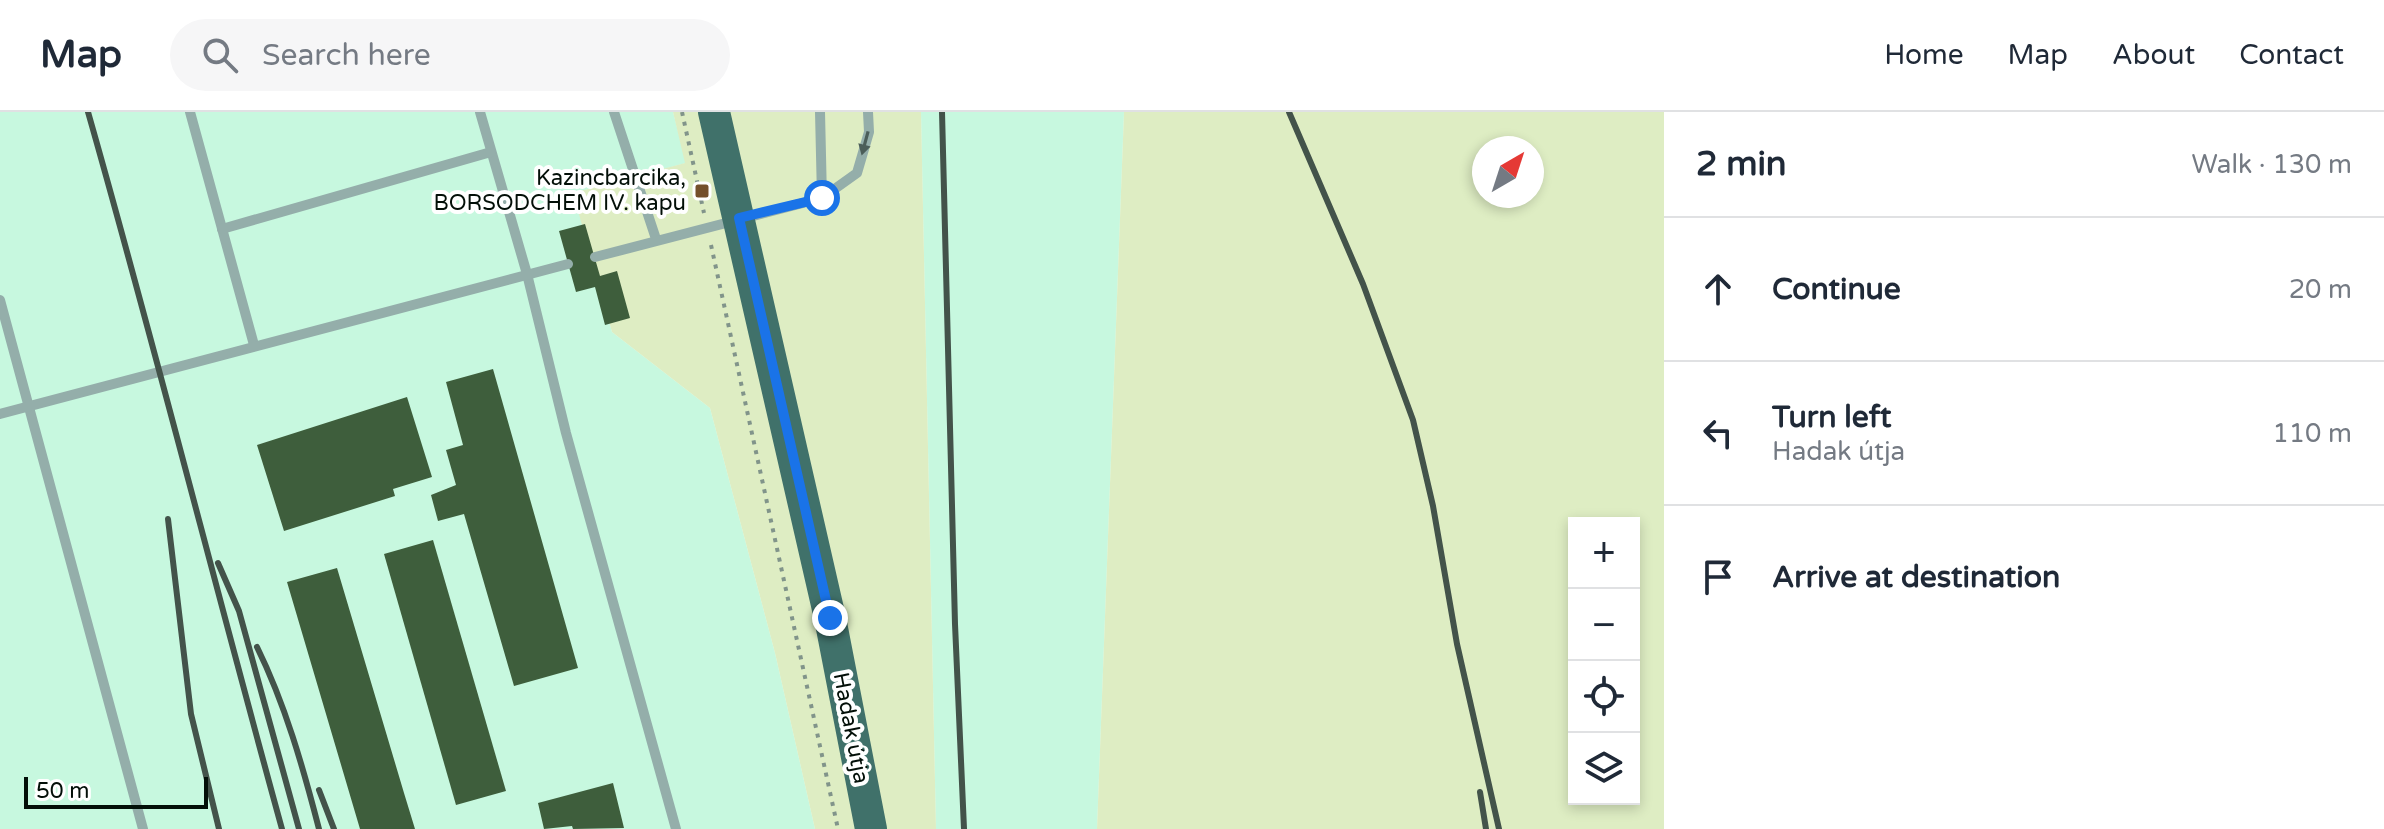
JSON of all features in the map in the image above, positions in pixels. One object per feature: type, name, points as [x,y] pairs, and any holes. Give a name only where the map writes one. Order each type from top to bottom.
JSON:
[{"type":"main road","name":"Hadak útja","points":[[714,112],[830,618],[871,829]]},
{"type":"lane","points":[[190,112],[254,345]]},
{"type":"lane","points":[[480,112],[527,274],[566,433],[676,829]]},
{"type":"lane","points":[[614,112],[656,239]]},
{"type":"lane","points":[[820,112],[822,198]]},
{"type":"lane","points":[[595,257],[822,198],[857,173],[869,132],[868,112]]},
{"type":"lane","points":[[222,229],[491,152]]},
{"type":"lane","points":[[0,414],[568,264]]},
{"type":"lane","points":[[0,300],[143,829]]},
{"type":"path","points":[[682,112],[838,829]]},
{"type":"shaded area","points":[[0,112],[673,112],[686,163],[574,193],[612,332],[710,408],[775,653],[815,829],[0,829]]},
{"type":"shaded area","points":[[673,112],[921,112],[936,829],[815,829],[775,653],[710,408],[612,332],[573,193],[685,163]]},
{"type":"shaded area","points":[[921,112],[1124,112],[1097,829],[936,829]]},
{"type":"shaded area","points":[[1124,112],[1664,112],[1664,829],[1097,829]]},
{"type":"building","points":[[585,224],[600,276],[617,271],[630,318],[605,325],[595,287],[576,292],[559,231]]},
{"type":"building","points":[[493,369],[578,668],[514,686],[464,514],[438,521],[431,495],[456,485],[446,450],[463,445],[446,382]]},
{"type":"building","points":[[407,397],[432,477],[393,489],[395,496],[284,531],[257,445]]},
{"type":"building","points":[[433,540],[506,791],[456,805],[384,554]]},
{"type":"building","points":[[337,568],[415,829],[360,829],[287,582]]},
{"type":"building","points":[[613,783],[624,828],[573,829],[572,826],[544,829],[538,803]]},
{"type":"railway","points":[[88,112],[282,829]]},
{"type":"railway","points":[[942,112],[955,624],[964,829]]},
{"type":"railway","points":[[1289,112],[1363,284],[1413,420],[1433,506],[1457,644],[1499,829]]},
{"type":"railway","points":[[168,519],[191,714],[219,829]]},
{"type":"railway","points":[[218,563],[239,611],[299,829]]},
{"type":"railway","points":[[257,647],[292,736],[319,829]]},
{"type":"railway","points":[[319,790],[334,829]]},
{"type":"railway","points":[[1480,792],[1486,829]]},
{"type":"place","name":"Kazincbarcika, BORSODCHEM IV. kapu","points":[[702,191]]},
{"type":"route","points":[[822,198],[739,218],[830,618]]}]
